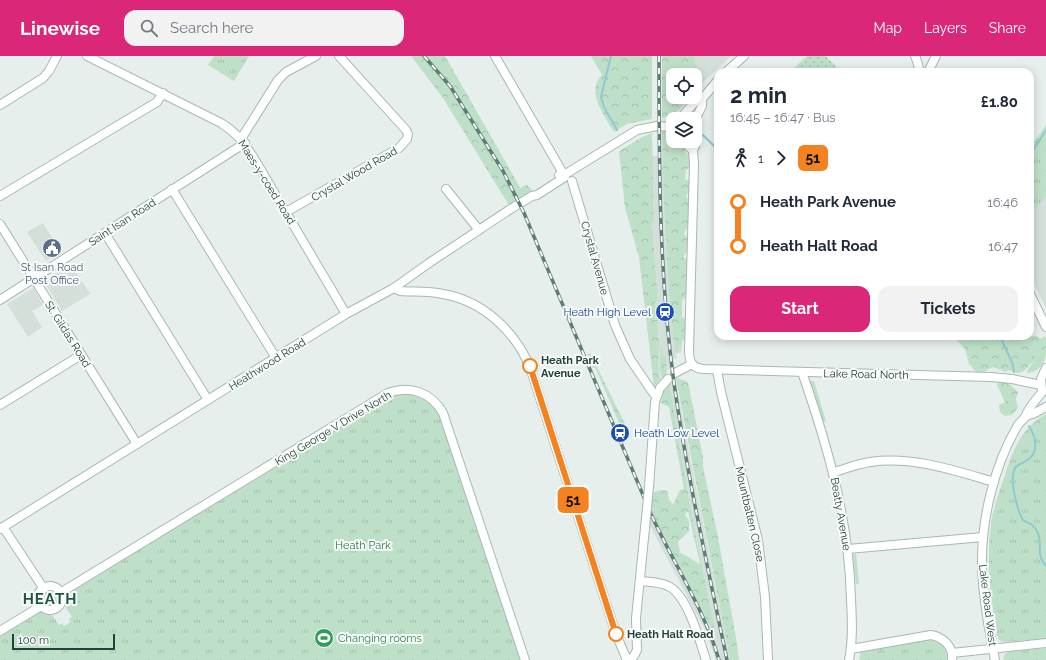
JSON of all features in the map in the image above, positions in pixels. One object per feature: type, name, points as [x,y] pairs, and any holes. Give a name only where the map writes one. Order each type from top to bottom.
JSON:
[{"type":"street","points":[[0,104],[43,78],[50,71],[57,56]]},
{"type":"street","name":"Maes-y-coed Road","points":[[87,56],[164,93],[235,132],[243,141],[346,314]]},
{"type":"street","points":[[243,141],[282,75],[316,56]]},
{"type":"street","name":"Crystal Wood Road","points":[[286,212],[381,159],[399,148],[407,139],[408,134],[406,130],[339,56]]},
{"type":"street","points":[[495,56],[564,175]]},
{"type":"street","points":[[730,68],[744,56]]},
{"type":"street","points":[[930,68],[936,56]]},
{"type":"street","points":[[917,59],[925,68]]},
{"type":"street","points":[[702,99],[714,85]]},
{"type":"street","points":[[0,196],[157,102],[164,93]]},
{"type":"street","points":[[685,112],[692,104]]},
{"type":"street","name":"Heathwood Road","points":[[1,528],[346,314],[394,288],[479,230],[532,196],[537,195],[565,177],[564,175],[632,132],[642,128],[666,126]]},
{"type":"street","name":"Saint Isan Road","points":[[0,300],[105,233],[243,141]]},
{"type":"street","points":[[675,373],[692,364],[689,358],[689,350],[694,164],[693,150],[690,148]]},
{"type":"street","name":"Crystal Avenue","points":[[572,181],[618,330],[630,359],[656,397]]},
{"type":"street","points":[[172,189],[276,358]]},
{"type":"street","points":[[446,189],[479,230]]},
{"type":"street","name":"St. Gildas Road","points":[[0,224],[137,444]]},
{"type":"street","points":[[105,233],[208,400]]},
{"type":"street","points":[[394,288],[400,291],[445,294],[468,302],[498,322],[514,338],[522,350],[536,385],[616,634],[628,660],[634,656],[637,650],[636,618],[649,488],[656,397],[660,388],[668,379]]},
{"type":"street","points":[[1034,302],[1046,327]]},
{"type":"street","points":[[0,405],[81,355]]},
{"type":"street","name":"Lake Road North","points":[[692,364],[699,369],[716,370],[991,377],[1012,379],[1043,391]]},
{"type":"street","points":[[1043,391],[1041,379],[1046,368]]},
{"type":"street","name":"Mountbatten Close","points":[[716,370],[720,392],[758,545],[765,597],[768,660]]},
{"type":"street","name":"Beatty Avenue","points":[[802,372],[834,472],[848,549],[851,586],[851,649],[849,660]]},
{"type":"street","name":"King George V Drive North","points":[[60,593],[388,393],[397,390],[412,390],[428,396],[443,412],[525,660]]},
{"type":"street","name":"Lake Road West","points":[[995,660],[984,592],[982,562],[986,512],[994,482],[1018,424],[1026,416],[1028,410],[1043,391]]},
{"type":"street","name":"Lake Road West","points":[[1026,416],[1046,407]]},
{"type":"street","points":[[834,472],[868,462],[906,460],[936,465],[994,482]]},
{"type":"street","points":[[1,528],[44,588]]},
{"type":"street","points":[[848,549],[983,537]]},
{"type":"street","points":[[640,581],[667,585],[680,596],[694,624],[706,660]]},
{"type":"street","points":[[51,587],[60,593],[62,599],[57,608],[49,610],[41,606],[38,598],[44,588],[51,587]]},
{"type":"street","points":[[0,631],[41,606]]},
{"type":"street","points":[[851,649],[931,635],[943,640],[948,646],[952,657],[993,648],[1046,643]]},
{"type":"shaded area","points":[[695,56],[731,56],[718,68],[714,68],[714,72],[702,83],[702,68],[696,68]]},
{"type":"shaded area","points":[[652,156],[662,156],[664,221],[670,306],[673,306],[674,317],[672,317],[675,351],[679,351],[679,346],[682,346],[681,353],[676,353],[677,358],[673,359],[674,366],[667,370],[666,357],[663,357],[662,346],[660,376],[662,379],[660,380],[658,374],[659,338],[657,320],[655,320],[654,315],[659,315],[656,312],[655,302],[658,301],[652,222],[654,222]]},
{"type":"shaded area","points":[[1046,197],[1046,308],[1034,284],[1034,210]]},
{"type":"shaded area","points":[[43,223],[61,251],[46,261],[27,232]]},
{"type":"shaded area","points":[[71,264],[90,294],[62,311],[44,281]]},
{"type":"shaded area","points":[[33,288],[43,305],[32,311],[42,327],[28,337],[7,304]]},
{"type":"shaded area","points":[[676,382],[730,660],[716,660],[704,628],[650,526],[652,513],[711,628],[715,630],[672,406],[669,384]]},
{"type":"green space","points":[[214,56],[249,56],[234,81],[208,65]]},
{"type":"green space","points":[[411,56],[445,56],[521,189],[527,185],[532,190],[532,194],[510,207],[443,98]]},
{"type":"green space","points":[[591,56],[652,56],[652,119],[627,124],[614,132],[598,104],[595,89],[597,81],[602,75]]},
{"type":"green space","points":[[662,56],[695,56],[696,68],[666,68],[666,104],[684,104],[675,112],[666,112],[666,117],[662,118]]},
{"type":"green space","points":[[807,56],[826,56],[837,68],[794,68]]},
{"type":"green space","points":[[1046,125],[1046,197],[1034,210],[1034,142]]},
{"type":"green space","points":[[666,131],[666,148],[684,148],[686,154],[691,156],[689,168],[686,170],[685,179],[690,182],[689,193],[686,195],[690,214],[688,225],[684,234],[690,240],[689,249],[683,257],[688,260],[687,296],[682,300],[682,317],[687,320],[687,339],[682,341],[682,345],[679,346],[679,351],[675,352],[671,317],[674,317],[673,307],[670,307],[663,198],[662,132]]},
{"type":"green space","points":[[652,133],[654,222],[652,223],[658,301],[655,302],[656,312],[659,311],[659,315],[654,316],[655,320],[657,320],[659,340],[658,374],[660,380],[654,387],[639,257],[625,208],[619,151],[642,137]]},
{"type":"green space","points":[[1034,336],[1041,339],[1044,336],[1046,338],[1046,352],[1037,354],[1034,353],[1034,361],[1021,373],[1008,370],[1006,372],[993,367],[981,373],[976,372],[969,364],[965,349],[957,340],[1034,340]]},
{"type":"green space","points":[[661,346],[663,357],[666,357],[667,374],[662,379],[660,370]]},
{"type":"green space","points":[[1034,352],[1035,354],[1046,352],[1045,360],[1040,367],[1028,373],[1026,372],[1034,361]]},
{"type":"green space","points":[[590,353],[630,433],[627,434],[625,429],[622,430],[595,367],[593,368],[587,354]]},
{"type":"green space","points":[[676,378],[688,382],[703,457],[703,467],[718,537],[739,660],[730,660]]},
{"type":"green space","points":[[810,381],[814,381],[826,421],[823,422]]},
{"type":"green space","points":[[669,382],[691,511],[715,630],[711,628],[652,513],[652,497],[654,492],[661,490],[667,491],[673,505],[680,490],[684,489],[669,407],[661,403],[664,389]],"holes":[[[688,511],[700,564],[680,552],[678,542],[689,531],[689,521],[685,514]]]},
{"type":"green space","points":[[999,382],[1008,383],[1018,392],[1016,399],[1018,408],[1012,415],[1005,416],[1000,412],[999,405],[1005,402],[997,385]]},
{"type":"green space","name":"Heath Park","points":[[414,392],[437,407],[523,660],[0,660],[0,633],[40,609],[53,616],[59,625],[62,623],[64,626],[70,622],[69,619],[72,617],[66,608],[66,594],[387,396]]},
{"type":"green space","points":[[1046,414],[1046,639],[1003,642],[999,640],[997,636],[990,577],[989,548],[992,518],[999,491],[1015,448],[1031,425]]},
{"type":"green space","points":[[856,554],[859,584],[856,584],[853,555]]},
{"type":"green space","points":[[50,590],[56,593],[59,599],[56,605],[50,608],[44,605],[41,599],[44,593]]},
{"type":"green space","points":[[932,638],[944,647],[947,660],[859,660],[861,650]]},
{"type":"green space","points":[[1046,648],[1046,660],[1003,660],[1004,655],[1008,652]]},
{"type":"waterway","points":[[611,56],[601,97],[604,107],[617,130]]},
{"type":"waterway","points":[[1034,149],[1046,130]]},
{"type":"waterway","points":[[703,135],[714,146]]},
{"type":"waterway","points":[[1002,340],[1013,365],[1014,372]]},
{"type":"waterway","points":[[1029,426],[1035,440],[1035,449],[1030,458],[1016,467],[1013,476],[1013,485],[1017,505],[1023,520],[1031,524],[1038,534],[1040,542],[1040,555],[1046,566]]},
{"type":"railway","points":[[424,56],[450,86],[503,171],[524,213],[651,514],[697,604],[713,641],[719,660]]},
{"type":"railway","points":[[659,56],[661,220],[665,301],[669,342],[685,453],[727,660]]},
{"type":"bus line","name":"51","points":[[530,366],[616,634]]},
{"type":"place","name":"St Isan Road Post Office","points":[[52,248]]},
{"type":"place","name":"Heath High Level","points":[[665,312]]},
{"type":"place","name":"Heath Park Avenue","points":[[530,366]]},
{"type":"place","name":"Heath Low Level","points":[[620,433]]},
{"type":"place","name":"Heath Halt Road","points":[[616,634]]},
{"type":"place","name":"Changing rooms","points":[[324,638]]},
{"type":"district","name":"HEATH","points":[[50,599]]}]
